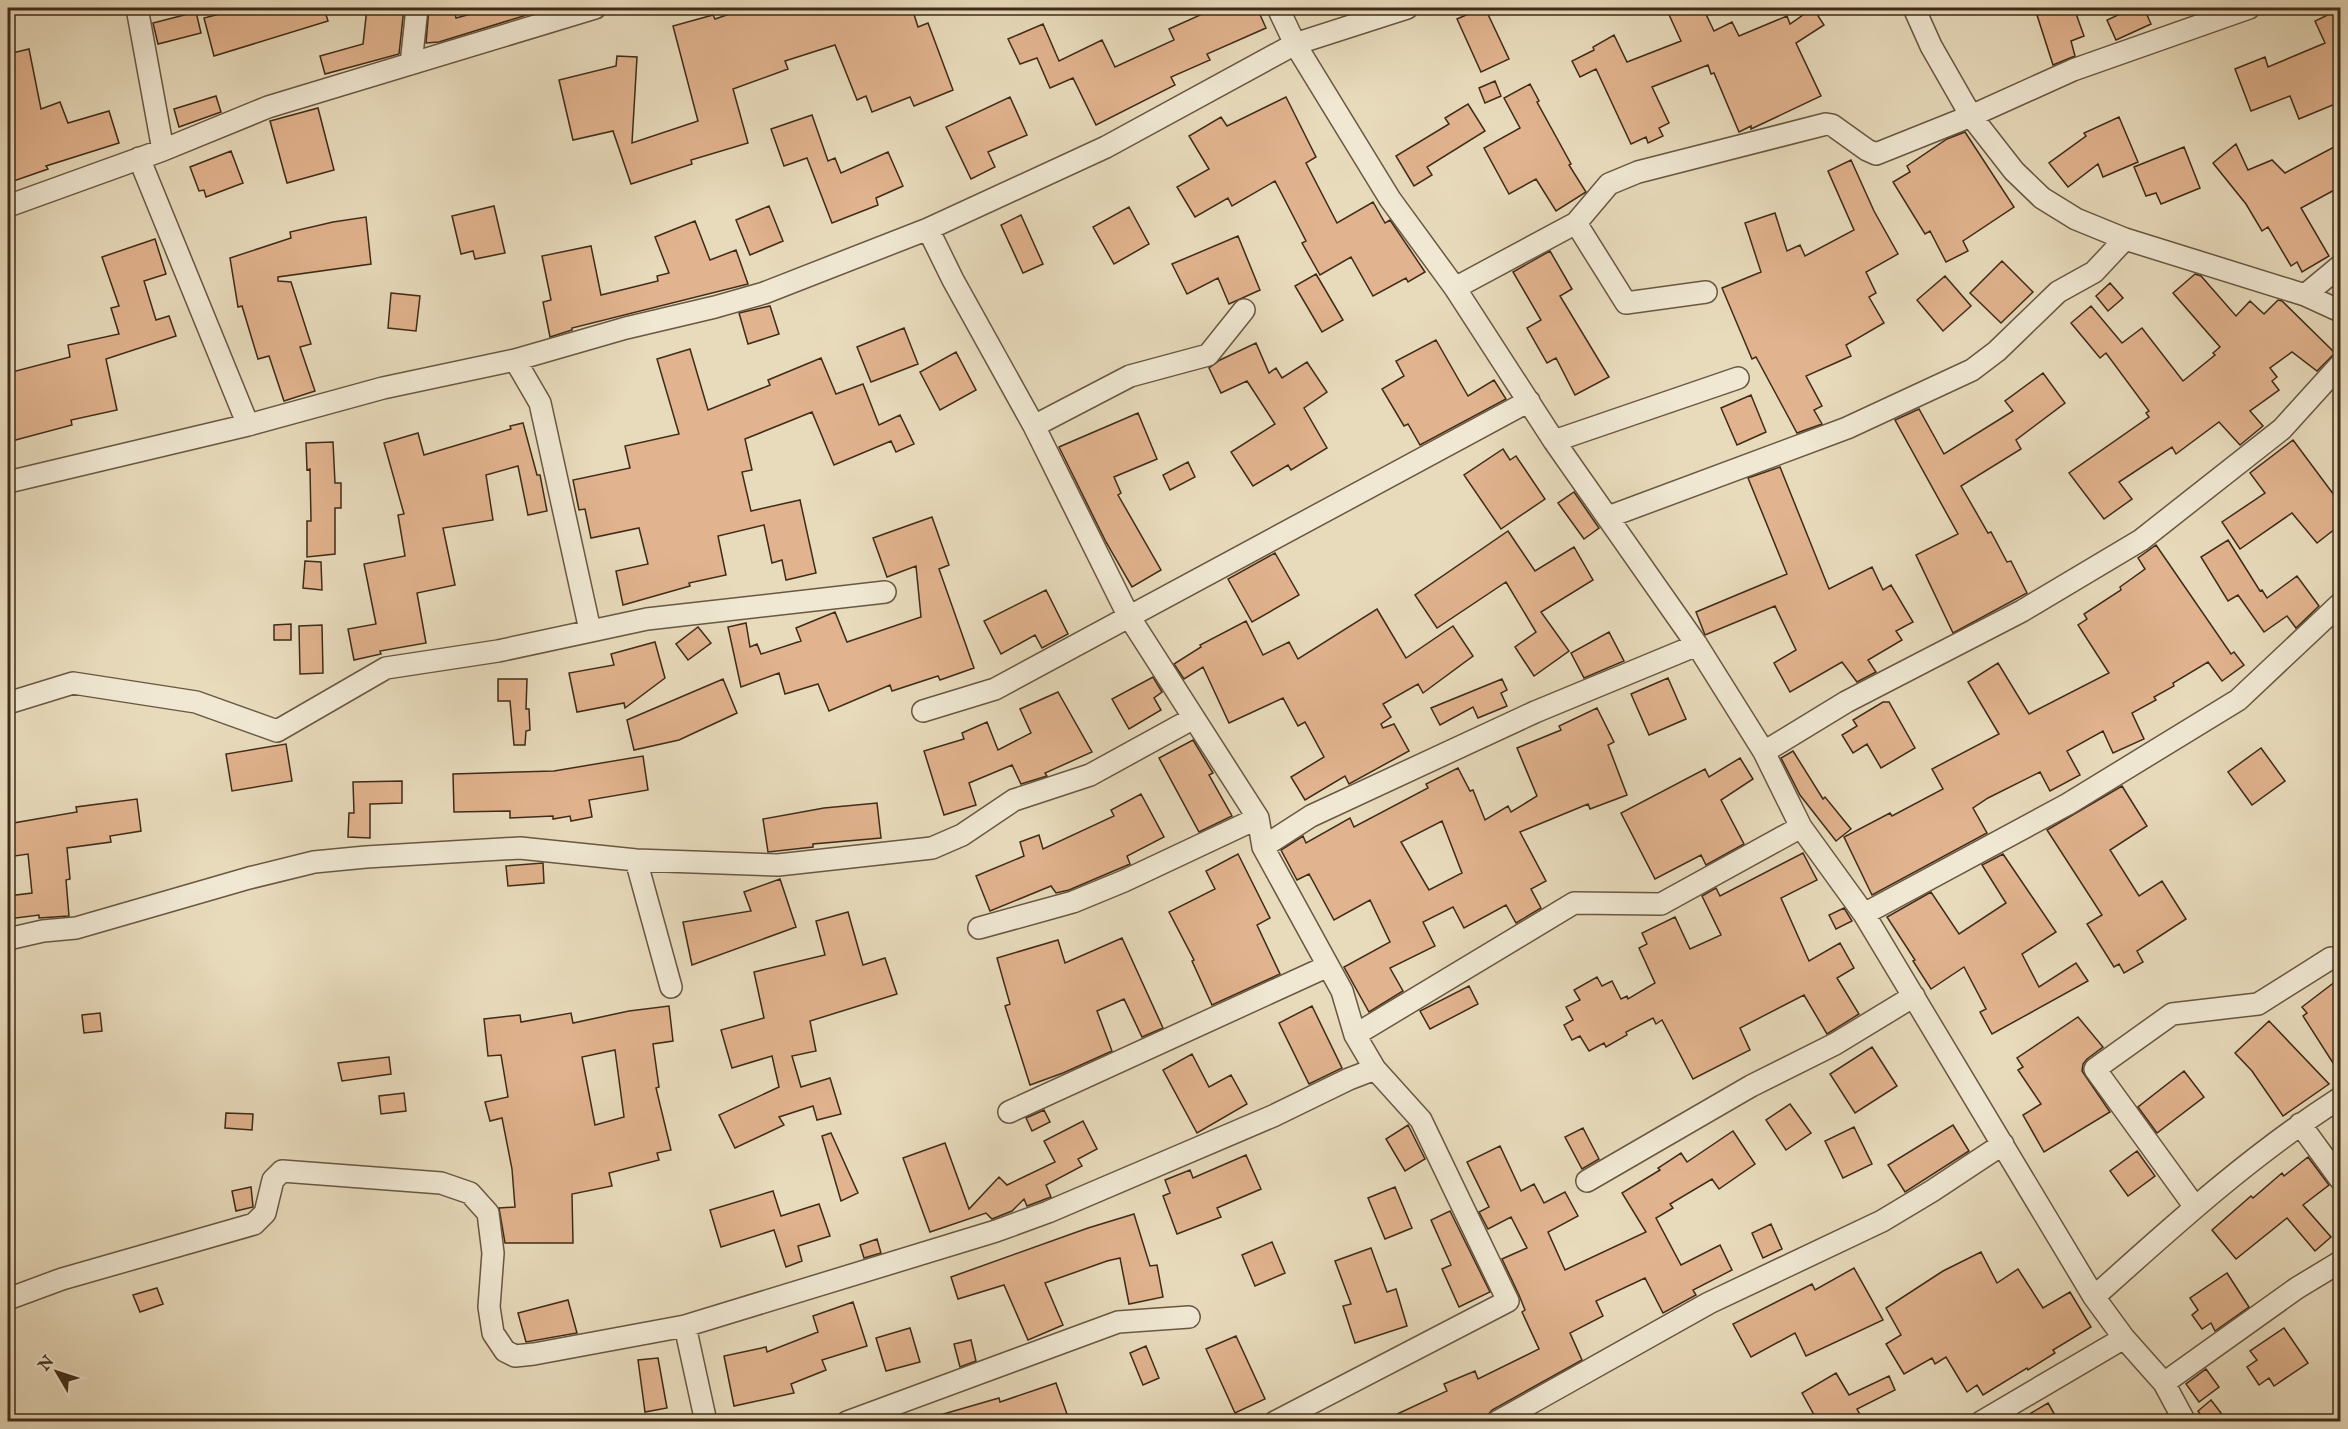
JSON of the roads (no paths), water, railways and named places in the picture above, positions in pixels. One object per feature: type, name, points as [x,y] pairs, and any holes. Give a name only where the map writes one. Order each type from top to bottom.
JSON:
[{"type":"street","points":[[137,8],[163,150]]},
{"type":"street","points":[[411,64],[417,8]]},
{"type":"street","points":[[8,206],[163,150],[268,107],[595,8]]},
{"type":"street","points":[[1278,8],[1294,44],[1390,199],[1455,288],[1554,441],[1697,645],[1764,752],[1802,827],[1864,914],[2094,1297],[2124,1338],[2164,1383],[2185,1422]]},
{"type":"street","points":[[8,482],[248,424],[383,388],[515,360],[626,328],[715,308],[764,293],[928,229],[1106,147],[1294,44],[1407,8]]},
{"type":"street","points":[[1914,8],[1931,46],[1971,116],[2014,171],[2042,198],[2076,219],[2125,238],[2305,295],[2340,311]]},
{"type":"street","points":[[1455,288],[1576,223],[1609,184],[1638,172],[1826,124],[1832,125],[1867,150],[1876,153],[1971,116],[2073,70],[2246,8]]},
{"type":"street","points":[[140,158],[248,424]]},
{"type":"street","points":[[1576,223],[1626,303],[1706,292]]},
{"type":"street","points":[[928,229],[1034,426],[1128,615],[1257,818],[1263,848],[1342,991],[1355,1035],[1375,1069],[1421,1120],[1508,1300],[1275,1422]]},
{"type":"street","points":[[1608,517],[1846,428],[1972,370],[1997,351],[2058,292],[2094,272],[2125,238]]},
{"type":"street","points":[[2305,295],[2340,266]]},
{"type":"street","points":[[1034,426],[1130,376],[1208,355],[1244,310]]},
{"type":"street","points":[[515,360],[540,403],[590,630]]},
{"type":"street","points":[[1764,752],[1846,702],[1956,643],[2022,611],[2141,540],[2282,429],[2340,365]]},
{"type":"street","points":[[1554,441],[1738,378]]},
{"type":"street","points":[[922,711],[994,689],[1128,615],[1529,402]]},
{"type":"street","points":[[8,703],[73,683],[196,702],[277,731],[386,668],[498,651],[647,619],[885,592]]},
{"type":"street","points":[[1864,914],[2068,804],[2238,700],[2340,604]]},
{"type":"street","points":[[1263,848],[1311,816],[1535,712],[1697,645]]},
{"type":"street","points":[[8,939],[43,931],[76,928],[249,878],[314,862],[390,855],[520,848],[636,861],[778,865],[932,848],[962,835],[1014,800],[1090,775],[1192,719]]},
{"type":"street","points":[[979,928],[1073,902],[1257,818]]},
{"type":"street","points":[[1355,1035],[1574,903],[1660,904],[1802,827]]},
{"type":"street","points":[[636,861],[671,987]]},
{"type":"street","points":[[2195,1207],[2095,1069],[2172,1014],[2258,1004],[2331,958]]},
{"type":"street","points":[[1009,1112],[1328,966]]},
{"type":"street","points":[[1587,1181],[1751,1086],[1835,1044],[1914,996]]},
{"type":"street","points":[[8,1299],[62,1279],[254,1224],[265,1213],[273,1180],[282,1172],[441,1183],[470,1193],[488,1213],[494,1253],[489,1307],[493,1333],[505,1351],[515,1356],[534,1354],[685,1326],[996,1231],[1038,1216],[1273,1116],[1348,1079],[1375,1069]]},
{"type":"street","points":[[2094,1297],[2246,1164],[2340,1098]]},
{"type":"street","points":[[2300,1124],[2340,1179]]},
{"type":"street","points":[[1497,1422],[1709,1303],[1881,1221],[1932,1191],[2003,1144]]},
{"type":"street","points":[[2164,1383],[2297,1288],[2338,1269]]},
{"type":"street","points":[[847,1422],[1118,1322],[1189,1317]]},
{"type":"street","points":[[685,1326],[705,1422]]},
{"type":"street","points":[[1981,1422],[2124,1338]]}]
